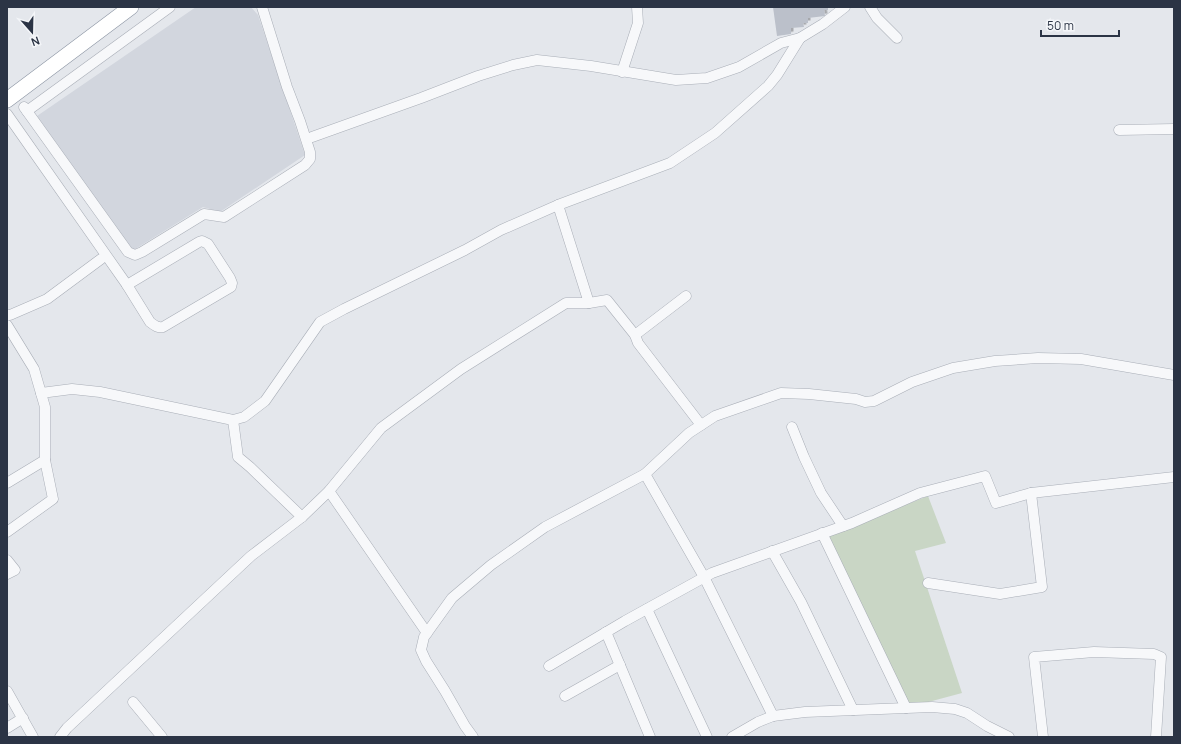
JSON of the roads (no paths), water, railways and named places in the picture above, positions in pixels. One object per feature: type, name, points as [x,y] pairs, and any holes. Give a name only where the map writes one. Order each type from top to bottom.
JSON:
[{"type":"highway","points":[[7,100],[131,7]]},
{"type":"street","points":[[170,7],[25,109],[128,252],[135,255],[204,214],[224,217],[305,165],[310,159],[310,152],[300,120],[287,87],[262,7]]},
{"type":"street","points":[[622,72],[638,23],[637,7]]},
{"type":"street","points":[[312,137],[478,76],[513,65],[537,60],[591,66],[676,80],[707,78],[739,67],[781,43],[800,38],[823,24],[845,7]]},
{"type":"street","points":[[870,7],[877,18],[897,38]]},
{"type":"street","points":[[41,393],[72,389],[100,392],[233,420],[244,417],[265,401],[320,322],[385,288],[465,250],[501,230],[558,206],[670,163],[715,133],[768,86],[777,75],[800,38]]},
{"type":"street","points":[[7,114],[154,326],[159,328],[164,327],[228,290],[232,283],[208,244],[199,242],[127,285]]},
{"type":"street","points":[[1119,130],[1174,129]]},
{"type":"street","points":[[558,206],[589,304]]},
{"type":"street","points":[[7,315],[47,299],[101,259]]},
{"type":"street","points":[[634,335],[686,296]]},
{"type":"street","points":[[60,737],[251,556],[302,517],[329,491],[381,428],[461,369],[566,303],[589,304],[607,300],[701,425]]},
{"type":"street","points":[[7,325],[34,369],[45,407],[45,460],[53,499],[7,532]]},
{"type":"street","points":[[473,737],[426,661],[422,650],[424,637],[452,598],[491,565],[545,527],[645,474],[689,433],[715,416],[780,393],[856,398],[865,402],[874,401],[912,382],[953,368],[995,361],[1038,358],[1081,359],[1174,375]]},
{"type":"street","points":[[233,420],[238,457],[302,517]]},
{"type":"street","points":[[792,427],[821,493],[843,526]]},
{"type":"street","points":[[7,483],[45,460]]},
{"type":"street","points":[[645,474],[704,577],[773,716]]},
{"type":"street","points":[[549,666],[606,632],[712,573],[843,526],[920,493],[985,476],[996,502],[1031,493],[1174,477]]},
{"type":"street","points":[[329,491],[427,632]]},
{"type":"street","points":[[928,583],[1000,594],[1042,587],[1031,493]]},
{"type":"street","points":[[822,533],[906,708]]},
{"type":"street","points":[[772,551],[801,602],[853,710]]},
{"type":"street","points":[[7,560],[15,570],[7,574]]},
{"type":"street","points":[[647,609],[707,737]]},
{"type":"street","points":[[606,632],[650,737]]},
{"type":"street","points":[[1043,737],[1034,657],[1094,652],[1154,654],[1161,657],[1156,737]]},
{"type":"street","points":[[565,696],[620,665]]},
{"type":"street","points":[[7,691],[33,737]]},
{"type":"street","points":[[133,702],[162,737]]},
{"type":"street","points":[[732,737],[758,722],[773,716],[805,712],[906,708],[955,709],[967,713],[987,726],[1009,737]]},
{"type":"street","points":[[7,728],[23,718]]}]
